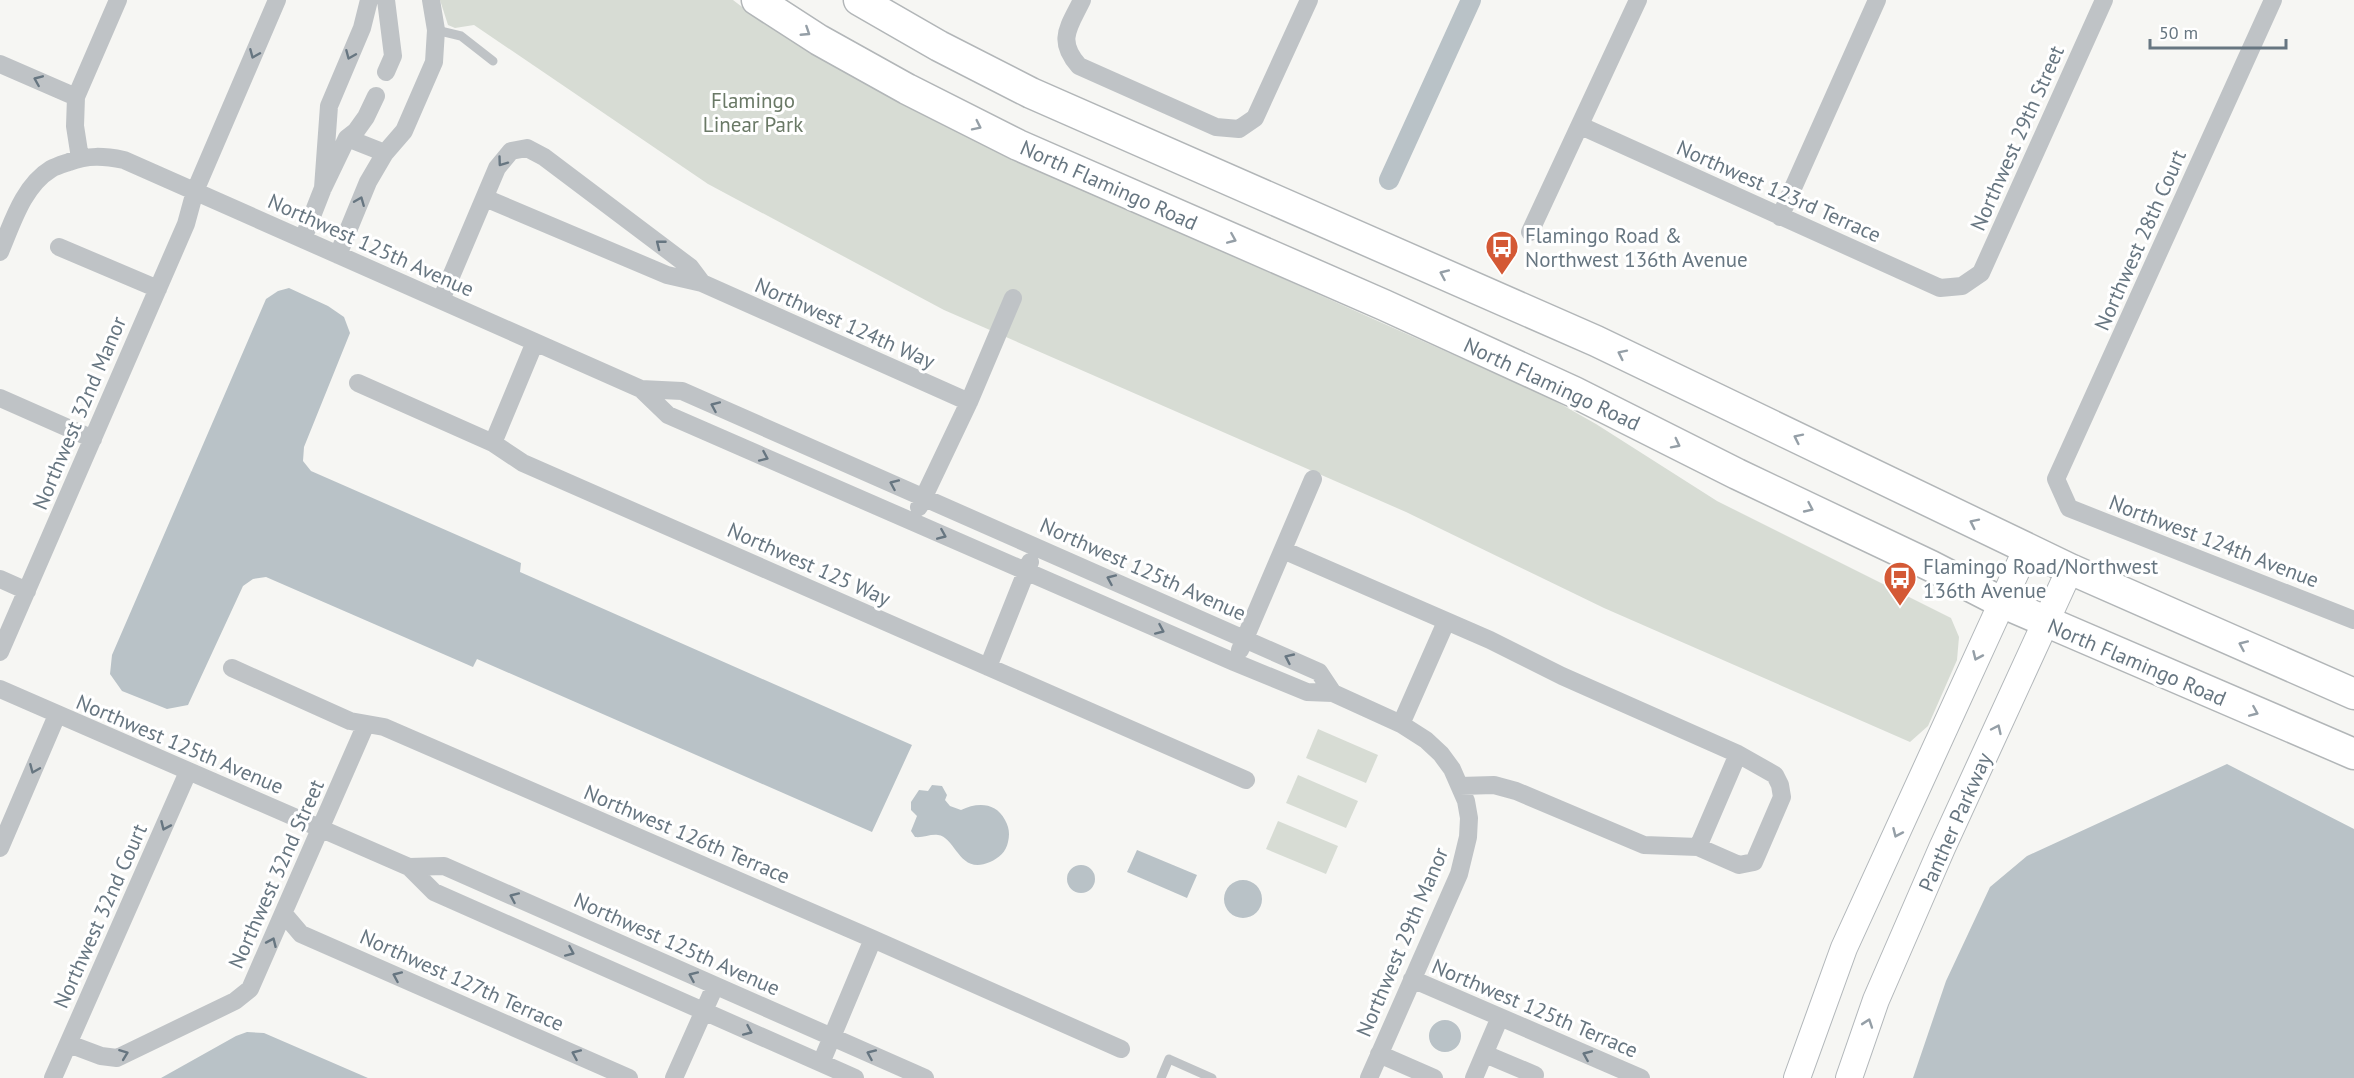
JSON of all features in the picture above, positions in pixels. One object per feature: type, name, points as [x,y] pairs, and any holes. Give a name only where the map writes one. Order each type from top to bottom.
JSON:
[{"type":"highway","name":"North Flamingo Road","points":[[757,0],[819,40],[979,126],[1384,305],[1574,392],[2001,602],[2354,754]]},
{"type":"highway","points":[[859,0],[939,46],[1031,93],[1596,341],[2070,569],[2354,694]]},
{"type":"main road","points":[[1797,1078],[1844,948],[2027,548]]},
{"type":"main road","name":"Panther Parkway","points":[[1849,1078],[1876,1000],[1942,848],[2070,569]]},
{"type":"street","points":[[0,252],[6,225],[34,184],[51,169],[80,158],[75,126],[76,97],[118,0]]},
{"type":"street","name":"Northwest 32nd Manor","points":[[0,652],[186,224],[195,191],[277,0]]},
{"type":"street","points":[[323,188],[329,106],[362,28],[369,0]]},
{"type":"street","points":[[386,0],[393,56],[386,72]]},
{"type":"street","points":[[338,255],[368,182],[386,153],[404,131],[434,62],[436,30],[431,0]]},
{"type":"street","points":[[1082,0],[1066,35],[1068,53],[1079,66],[1216,128],[1239,129],[1255,118],[1309,0]]},
{"type":"street","points":[[1530,232],[1638,0]]},
{"type":"street","points":[[1780,217],[1877,0]]},
{"type":"street","name":"Northwest 29th Street","points":[[1962,286],[1981,273],[2104,0]]},
{"type":"street","name":"Northwest 28th Court","points":[[2062,499],[2056,480],[2273,0]]},
{"type":"street","points":[[0,64],[76,97]]},
{"type":"street","points":[[303,239],[323,188],[347,138],[356,131],[366,117],[376,96]]},
{"type":"street","name":"Northwest 123rd Terrace","points":[[1581,126],[1940,288],[1962,286]]},
{"type":"street","points":[[347,138],[386,153]]},
{"type":"street","name":"Northwest 124th Way","points":[[441,300],[497,168],[511,151],[527,148],[544,157],[663,246],[690,267],[702,283]]},
{"type":"street","name":"Northwest 125th Avenue","points":[[80,158],[102,155],[124,160],[641,389],[668,415],[1234,662],[1306,692],[1333,693],[1401,724],[1426,740],[1441,754],[1460,786]]},
{"type":"street","name":"Northwest 124th Way","points":[[485,198],[667,275],[702,283],[969,402]]},
{"type":"street","points":[[59,248],[158,289]]},
{"type":"street","points":[[912,522],[969,402],[1013,298]]},
{"type":"street","points":[[493,443],[535,342]]},
{"type":"street","name":"Northwest 125 Way","points":[[357,383],[493,443],[523,463],[1246,780]]},
{"type":"street","name":"Northwest 125th Avenue","points":[[641,389],[682,391],[1245,638],[1319,672],[1333,693]]},
{"type":"street","points":[[0,398],[93,439]]},
{"type":"street","points":[[1234,662],[1313,479]]},
{"type":"street","name":"Northwest 124th Avenue","points":[[2062,499],[2068,508],[2354,620]]},
{"type":"street","points":[[988,667],[1025,571],[1037,547]]},
{"type":"street","points":[[1283,550],[1490,640],[1562,676],[1738,754],[1775,775],[1782,797],[1754,862],[1739,865],[1698,847],[1644,845],[1516,791],[1494,785],[1460,786]]},
{"type":"street","points":[[0,579],[27,591]]},
{"type":"street","points":[[1401,724],[1446,622]]},
{"type":"street","name":"Northwest 126th Terrace","points":[[232,668],[350,721],[384,728],[873,939],[1121,1049]]},
{"type":"street","name":"Northwest 125th Avenue","points":[[0,690],[409,867],[434,892],[855,1078]]},
{"type":"street","points":[[0,848],[57,715]]},
{"type":"street","name":"Northwest 32nd Street","points":[[69,1044],[101,1056],[117,1058],[235,1001],[250,989],[366,724]]},
{"type":"street","points":[[1698,847],[1738,754]]},
{"type":"street","name":"Northwest 32nd Court","points":[[53,1078],[188,772]]},
{"type":"street","name":"Northwest 29th Manor","points":[[1369,1078],[1465,856],[1469,818],[1460,786]]},
{"type":"street","name":"Northwest 125th Avenue","points":[[409,867],[444,866],[925,1078]]},
{"type":"street","name":"Northwest 127th Terrace","points":[[284,914],[301,934],[629,1078]]},
{"type":"street","points":[[821,1063],[873,939]]},
{"type":"street","name":"Northwest 125th Terrace","points":[[1412,979],[1641,1078]]},
{"type":"street","points":[[674,1078],[715,986]]},
{"type":"street","points":[[1474,1078],[1500,1017]]},
{"type":"street","points":[[1379,1054],[1434,1078]]},
{"type":"street","points":[[1485,1054],[1535,1075]]},
{"type":"lane","points":[[436,30],[461,36],[493,61]]},
{"type":"lane","points":[[1161,1078],[1169,1059],[1212,1078]]},
{"type":"green space","name":"Flamingo Linear Park","points":[[440,0],[733,0],[750,13],[969,138],[1550,398],[1596,424],[1717,501],[1951,618],[1959,637],[1957,660],[1928,726],[1910,742],[1604,608],[1406,512],[944,310],[708,184],[474,25],[455,28],[448,25]]},
{"type":"green space","points":[[1318,729],[1378,755],[1366,783],[1306,758]]},
{"type":"green space","points":[[1298,775],[1358,801],[1346,828],[1286,803]]},
{"type":"green space","points":[[1278,821],[1338,846],[1326,874],[1266,849]]},
{"type":"shaded area","points":[[289,288],[328,306],[344,317],[350,333],[304,447],[303,461],[311,471],[521,563],[520,572],[912,745],[872,832],[477,659],[473,667],[266,577],[253,579],[243,586],[188,705],[167,709],[122,691],[110,674],[112,655],[266,299],[278,291]]},
{"type":"shaded area","points":[[2227,764],[2354,829],[2354,1078],[1913,1078],[1946,981],[1990,887],[2027,856]]},
{"type":"shaded area","points":[[932,785],[942,786],[947,795],[945,800],[950,806],[961,810],[986,805],[997,810],[1007,825],[1009,833],[1006,849],[1002,854],[990,862],[980,865],[971,864],[944,837],[935,835],[915,837],[911,831],[917,816],[911,810],[911,802],[919,790],[928,791]]},
{"type":"shaded area","points":[[1137,850],[1197,875],[1187,898],[1127,872]]},
{"type":"shaded area","points":[[1081,865],[1091,869],[1095,879],[1091,889],[1081,893],[1071,889],[1067,879],[1071,869]]},
{"type":"shaded area","points":[[1243,880],[1256,886],[1262,899],[1256,912],[1243,918],[1230,912],[1224,899],[1230,886]]},
{"type":"shaded area","points":[[1445,1020],[1457,1024],[1461,1036],[1457,1048],[1445,1052],[1433,1048],[1429,1036],[1433,1024]]},
{"type":"shaded area","points":[[247,1032],[264,1033],[368,1078],[161,1078]]},
{"type":"waterway","points":[[1389,180],[1471,0]]},
{"type":"place","name":"Flamingo Road & Northwest 136th Avenue","points":[[1502,276]]},
{"type":"place","name":"Flamingo Road/Northwest 136th Avenue","points":[[1900,607]]}]
